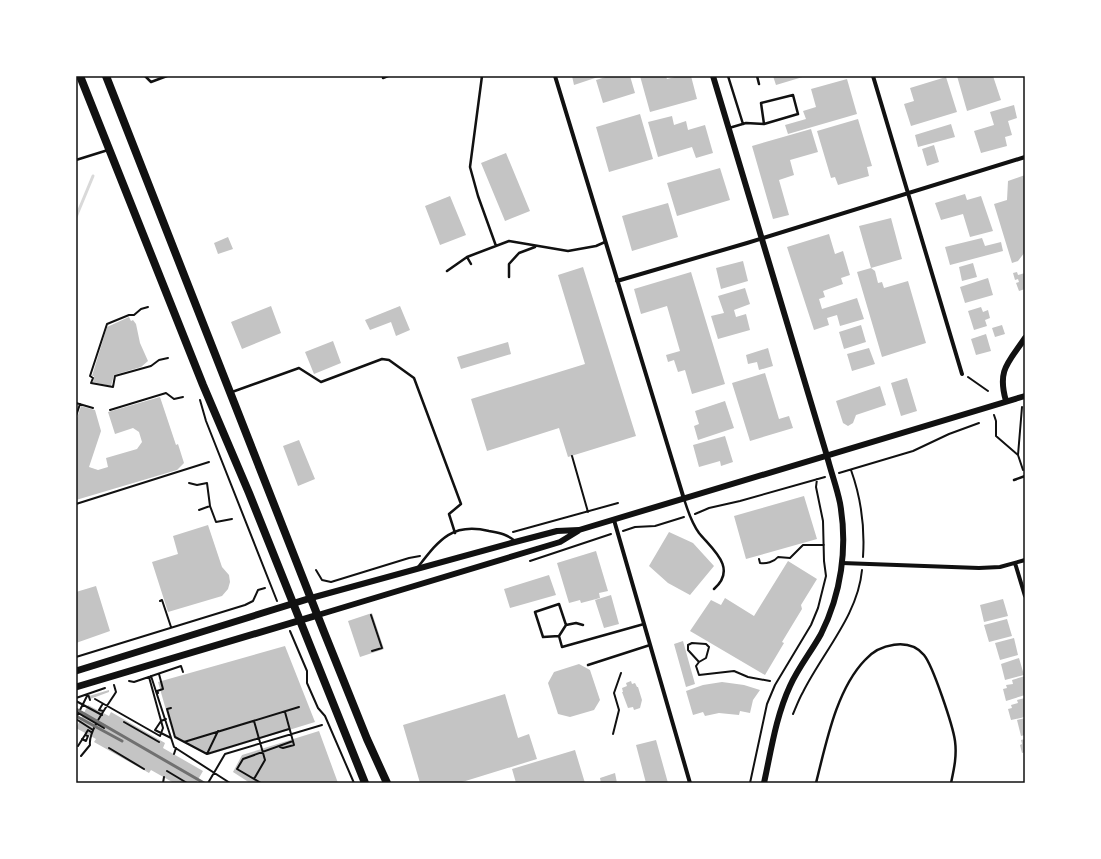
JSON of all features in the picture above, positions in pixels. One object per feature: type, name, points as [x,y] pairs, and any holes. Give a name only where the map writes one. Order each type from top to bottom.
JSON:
[{"type":"main road","points":[[80,76],[202,385],[249,493],[365,783]]},
{"type":"main road","points":[[106,76],[229,393],[367,739],[387,783]]},
{"type":"main road","points":[[76,671],[311,598]]},
{"type":"main road","points":[[76,687],[318,615]]},
{"type":"street","points":[[555,76],[684,499]]},
{"type":"street","points":[[713,76],[840,502],[844,543],[837,592],[830,613],[820,634],[790,685],[780,710],[764,783]]},
{"type":"street","points":[[873,76],[962,374]]},
{"type":"street","points":[[617,281],[762,239],[908,192],[1025,157]]},
{"type":"street","points":[[1006,401],[1001,385],[1003,372],[1025,338]]},
{"type":"street","points":[[311,598],[557,531],[579,530],[1025,396]]},
{"type":"street","points":[[614,520],[690,783]]},
{"type":"street","points":[[318,615],[560,542],[579,530]]},
{"type":"street","points":[[842,563],[989,568],[1025,560]]},
{"type":"street","points":[[1015,563],[1025,596]]},
{"type":"lane","points":[[145,76],[151,82],[167,76]]},
{"type":"lane","points":[[383,76],[383,78],[388,76]]},
{"type":"lane","points":[[482,76],[470,166],[478,196],[496,246]]},
{"type":"lane","points":[[728,76],[743,124]]},
{"type":"lane","points":[[757,76],[759,84]]},
{"type":"lane","points":[[729,128],[743,124],[764,124],[798,114],[793,94],[761,103],[764,124]]},
{"type":"lane","points":[[76,160],[108,150]]},
{"type":"lane","points":[[447,271],[466,257],[509,241],[535,247],[568,251],[596,246],[606,242]]},
{"type":"lane","points":[[509,277],[509,264],[519,253],[535,247]]},
{"type":"lane","points":[[466,257],[471,264]]},
{"type":"lane","points":[[229,393],[299,368],[321,382],[382,359],[389,360],[414,378],[461,504],[449,514],[455,533]]},
{"type":"lane","points":[[1014,480],[1025,476]]},
{"type":"lane","points":[[684,499],[689,516],[699,534],[713,548],[722,563],[724,573],[721,583],[714,589]]},
{"type":"lane","points":[[417,568],[427,555],[447,535],[473,527],[504,534],[515,542]]},
{"type":"lane","points":[[559,636],[543,637],[535,612],[559,604],[566,625]]},
{"type":"lane","points":[[583,625],[576,623],[566,625],[559,636],[562,647],[644,624]]},
{"type":"lane","points":[[816,783],[841,698],[855,671],[866,658],[883,647],[897,644],[909,646],[924,655],[934,672],[955,739],[956,759],[951,783]]},
{"type":"lane","points":[[588,665],[650,645]]},
{"type":"path","points":[[148,307],[141,309],[134,315],[129,315],[107,324],[90,376],[92,378],[91,382],[111,388],[113,387],[115,376],[151,366],[159,360],[168,358]]},
{"type":"path","points":[[962,374],[988,391]]},
{"type":"path","points":[[202,385],[199,402],[280,608]]},
{"type":"path","points":[[110,410],[166,393],[174,399],[183,397]]},
{"type":"path","points":[[76,403],[93,408]]},
{"type":"path","points":[[76,416],[80,404]]},
{"type":"path","points":[[1022,407],[1018,455],[1025,476]]},
{"type":"path","points":[[994,415],[996,421],[996,436],[1018,455]]},
{"type":"path","points":[[863,555],[862,515],[858,489],[851,470],[913,451],[949,434],[979,423]]},
{"type":"path","points":[[572,456],[588,512]]},
{"type":"path","points":[[76,504],[209,462]]},
{"type":"path","points":[[627,529],[655,526],[689,516],[709,508],[740,501],[818,479],[816,486],[823,521],[826,576],[818,608],[802,642],[775,685],[767,704],[750,783]]},
{"type":"path","points":[[189,483],[197,485],[207,483],[210,506],[216,522],[232,519]]},
{"type":"path","points":[[504,534],[618,504]]},
{"type":"path","points":[[199,510],[210,506]]},
{"type":"path","points":[[568,516],[570,521]]},
{"type":"path","points":[[758,559],[760,563],[764,564],[775,560],[778,557],[790,558],[803,545],[824,545]]},
{"type":"path","points":[[316,570],[322,580],[331,582],[409,558],[427,555]]},
{"type":"path","points":[[793,714],[802,692],[854,604],[861,581],[862,570]]},
{"type":"path","points":[[76,656],[245,605],[253,601],[258,590],[265,588]]},
{"type":"path","points":[[160,601],[162,600],[171,627]]},
{"type":"path","points":[[371,615],[382,648],[372,651]]},
{"type":"path","points":[[291,633],[307,671],[307,683],[318,708],[325,716],[354,783]]},
{"type":"path","points":[[699,662],[688,650],[688,645],[692,643],[706,644],[709,647],[706,658],[699,662],[696,666],[699,675],[734,671],[748,677],[770,681]]},
{"type":"path","points":[[128,681],[134,682],[181,666],[183,672]]},
{"type":"path","points":[[613,734],[619,710],[614,693],[621,673]]},
{"type":"path","points":[[159,674],[163,689],[157,691],[176,748],[230,783]]},
{"type":"path","points":[[150,676],[166,718]]},
{"type":"path","points":[[94,699],[160,736],[164,728],[150,676]]},
{"type":"path","points":[[76,698],[121,683]]},
{"type":"path","points":[[81,756],[90,745],[89,739],[92,731],[116,692],[114,685]]},
{"type":"path","points":[[88,694],[90,700]]},
{"type":"path","points":[[77,715],[88,694]]},
{"type":"path","points":[[76,701],[101,715]]},
{"type":"path","points":[[101,715],[98,714],[103,704]]},
{"type":"path","points":[[184,742],[299,707]]},
{"type":"path","points":[[171,708],[167,709],[175,737]]},
{"type":"path","points":[[76,710],[77,715],[92,731]]},
{"type":"path","points":[[261,783],[237,769],[243,759],[280,747],[282,744],[293,741],[285,712]]},
{"type":"path","points":[[77,715],[83,714],[97,723]]},
{"type":"path","points":[[77,715],[81,717]]},
{"type":"path","points":[[77,715],[105,727]]},
{"type":"path","points":[[166,718],[161,721],[155,730],[173,739],[175,737],[207,754],[289,729]]},
{"type":"path","points":[[254,721],[265,760],[254,779]]},
{"type":"path","points":[[124,722],[160,742]]},
{"type":"path","points":[[208,783],[225,754],[322,725]]},
{"type":"path","points":[[78,746],[85,735],[88,736],[86,741],[82,739],[88,730],[92,731]]},
{"type":"path","points":[[207,754],[218,731]]},
{"type":"path","points":[[109,748],[144,768]]},
{"type":"path","points":[[174,754],[176,748]]},
{"type":"path","points":[[167,771],[186,783]]},
{"type":"path","points":[[163,783],[164,777]]},
{"type":"building","points":[[572,76],[601,76],[574,85]]},
{"type":"building","points":[[609,76],[630,76],[635,93],[603,103],[596,80]]},
{"type":"building","points":[[640,76],[666,76],[667,79],[679,76],[691,76],[697,99],[650,112]]},
{"type":"building","points":[[773,76],[806,76],[776,85]]},
{"type":"building","points":[[957,76],[993,76],[1001,100],[967,111]]},
{"type":"building","points":[[946,77],[957,112],[911,126],[904,104],[914,101],[910,88]]},
{"type":"building","points":[[847,79],[857,114],[788,134],[785,125],[806,119],[803,111],[816,107],[811,89]]},
{"type":"building","points":[[1014,105],[1017,118],[1008,121],[1012,135],[1005,137],[1007,146],[981,153],[974,131],[994,125],[990,112]]},
{"type":"building","points":[[640,114],[653,159],[609,172],[596,127]]},
{"type":"building","points":[[672,116],[674,125],[686,121],[688,130],[705,125],[713,153],[696,158],[692,147],[658,157],[648,122]]},
{"type":"building","points":[[858,119],[872,166],[867,167],[869,176],[838,185],[835,177],[831,178],[817,131]]},
{"type":"building","points":[[951,124],[955,137],[918,147],[915,135]]},
{"type":"building","points":[[811,129],[818,152],[790,160],[794,175],[779,180],[789,215],[773,219],[752,146]]},
{"type":"building","points":[[934,145],[939,162],[927,166],[922,149]]},
{"type":"building","points":[[506,153],[530,211],[505,221],[481,163]]},
{"type":"building","points":[[720,168],[730,200],[677,216],[667,183]]},
{"type":"building","points":[[1025,175],[1025,252],[1018,261],[1012,263],[994,204],[1007,200],[1008,181]]},
{"type":"building","points":[[965,194],[967,200],[981,196],[993,231],[970,237],[963,214],[941,220],[935,203]]},
{"type":"building","points":[[450,196],[466,235],[440,245],[425,206]]},
{"type":"building","points":[[668,203],[678,237],[632,251],[622,216]]},
{"type":"building","points":[[891,218],[902,259],[871,268],[859,226]]},
{"type":"building","points":[[829,234],[835,254],[843,251],[850,275],[841,278],[843,284],[823,291],[825,297],[819,299],[822,309],[857,298],[864,319],[840,326],[837,315],[827,318],[829,325],[814,330],[787,247]]},
{"type":"building","points":[[228,237],[233,249],[218,254],[214,243]]},
{"type":"building","points":[[982,238],[985,246],[1001,242],[1003,251],[950,265],[945,247]]},
{"type":"building","points":[[743,261],[748,281],[721,289],[716,268]]},
{"type":"building","points":[[973,263],[977,277],[962,281],[959,267]]},
{"type":"building","points":[[583,267],[636,436],[568,457],[559,428],[487,451],[471,399],[585,364],[558,275]]},
{"type":"building","points":[[871,268],[875,271],[878,283],[882,282],[884,288],[908,281],[926,343],[882,357],[857,272]]},
{"type":"building","points":[[691,272],[725,384],[692,394],[685,370],[678,372],[674,360],[668,362],[666,355],[680,351],[667,306],[641,314],[634,289]]},
{"type":"building","points":[[1017,272],[1018,275],[1025,273],[1025,289],[1019,291],[1016,283],[1019,282],[1018,279],[1015,280],[1013,273]]},
{"type":"building","points":[[988,278],[993,295],[965,303],[960,287]]},
{"type":"building","points":[[745,288],[750,304],[734,310],[736,317],[746,314],[750,330],[718,339],[711,316],[724,313],[718,296]]},
{"type":"building","points":[[271,306],[281,333],[242,349],[231,322]]},
{"type":"building","points":[[400,306],[410,330],[396,336],[391,322],[370,330],[365,320]]},
{"type":"building","points":[[981,307],[983,312],[988,310],[990,318],[985,320],[987,326],[974,330],[968,311]]},
{"type":"building","points":[[129,317],[131,321],[133,320],[136,324],[140,343],[148,361],[141,367],[114,375],[111,386],[93,382],[94,376],[92,376],[107,327]]},
{"type":"building","points":[[861,325],[866,342],[844,349],[839,332]]},
{"type":"building","points":[[1002,325],[1005,334],[995,337],[992,328]]},
{"type":"building","points":[[986,334],[991,351],[976,355],[971,339]]},
{"type":"building","points":[[333,341],[341,363],[314,374],[305,352]]},
{"type":"building","points":[[508,342],[511,354],[461,369],[457,357]]},
{"type":"building","points":[[768,348],[773,366],[759,370],[757,362],[748,364],[746,355]]},
{"type":"building","points":[[869,348],[875,364],[852,371],[847,354]]},
{"type":"building","points":[[765,373],[779,419],[789,416],[793,428],[750,441],[732,383]]},
{"type":"building","points":[[907,378],[917,411],[901,416],[891,383]]},
{"type":"building","points":[[880,386],[886,405],[856,415],[853,423],[848,426],[843,423],[836,401]]},
{"type":"building","points":[[160,397],[176,445],[178,444],[184,463],[177,470],[76,500],[76,421],[81,406],[95,410],[101,431],[89,467],[98,470],[108,467],[106,458],[137,449],[142,442],[139,432],[133,428],[115,434],[108,412]]},
{"type":"building","points":[[725,401],[734,428],[698,440],[694,426],[699,424],[695,411]]},
{"type":"building","points":[[725,436],[733,462],[721,466],[720,461],[699,467],[693,445]]},
{"type":"building","points":[[299,440],[315,479],[298,486],[283,446]]},
{"type":"building","points":[[804,496],[817,539],[746,559],[734,516]]},
{"type":"building","points":[[208,525],[222,567],[229,575],[230,582],[228,589],[222,596],[168,612],[152,562],[178,554],[173,536]]},
{"type":"building","points":[[669,532],[693,543],[714,566],[690,595],[668,583],[649,566]]},
{"type":"building","points":[[596,551],[608,591],[599,593],[600,598],[581,603],[580,600],[569,603],[557,563]]},
{"type":"building","points":[[788,561],[817,579],[801,605],[802,609],[782,642],[784,643],[765,675],[690,631],[711,600],[721,605],[725,598],[754,616]]},
{"type":"building","points":[[549,575],[556,595],[510,608],[504,589]]},
{"type":"building","points":[[96,586],[110,631],[76,643],[76,592]]},
{"type":"building","points":[[611,595],[619,624],[604,628],[595,600]]},
{"type":"building","points":[[1003,599],[1008,616],[984,622],[980,605]]},
{"type":"building","points":[[372,613],[384,649],[360,657],[348,621]]},
{"type":"building","points":[[1007,619],[1012,636],[989,642],[984,625]]},
{"type":"building","points":[[1014,638],[1018,655],[1000,660],[995,643]]},
{"type":"building","points":[[683,641],[695,684],[686,687],[674,644]]},
{"type":"building","points":[[285,646],[315,722],[208,755],[174,738],[158,682]]},
{"type":"building","points":[[1019,658],[1024,675],[1005,680],[1001,664]]},
{"type":"building","points":[[579,664],[590,670],[600,700],[594,710],[570,717],[558,714],[548,683],[554,672]]},
{"type":"building","points":[[1025,676],[1025,695],[1006,701],[1003,689],[1007,688],[1006,685],[1013,684],[1012,680]]},
{"type":"building","points":[[631,681],[632,684],[635,683],[638,687],[642,700],[640,708],[634,710],[633,707],[628,708],[622,692],[622,688],[627,686],[626,683]]},
{"type":"building","points":[[722,682],[744,685],[760,690],[753,700],[750,713],[740,711],[739,715],[719,713],[705,716],[703,712],[693,715],[686,691],[703,685]]},
{"type":"building","points":[[109,690],[109,692],[90,699],[89,696]]},
{"type":"building","points":[[505,694],[518,738],[529,734],[537,759],[459,783],[420,783],[403,725]]},
{"type":"building","points":[[1025,698],[1025,717],[1011,720],[1008,709],[1012,708],[1011,705],[1018,703],[1017,700]]},
{"type":"building","points":[[88,705],[109,716],[111,712],[165,743],[163,748],[203,771],[196,783],[174,783],[151,770],[149,773],[94,742],[96,739],[76,728]]},
{"type":"building","points":[[1025,718],[1025,735],[1021,736],[1017,720]]},
{"type":"building","points":[[319,731],[338,783],[250,783],[233,772],[242,755]]},
{"type":"building","points":[[1025,739],[1025,752],[1022,753],[1020,745],[1022,744],[1021,740]]},
{"type":"building","points":[[656,740],[668,783],[646,783],[636,745]]},
{"type":"building","points":[[575,750],[585,783],[516,783],[512,769]]},
{"type":"building","points":[[615,773],[617,783],[601,783],[600,778]]},
{"type":"waterway","points":[[76,217],[93,176]]},
{"type":"railway","points":[[76,709],[204,783]]},
{"type":"railway","points":[[76,716],[122,741]]}]
